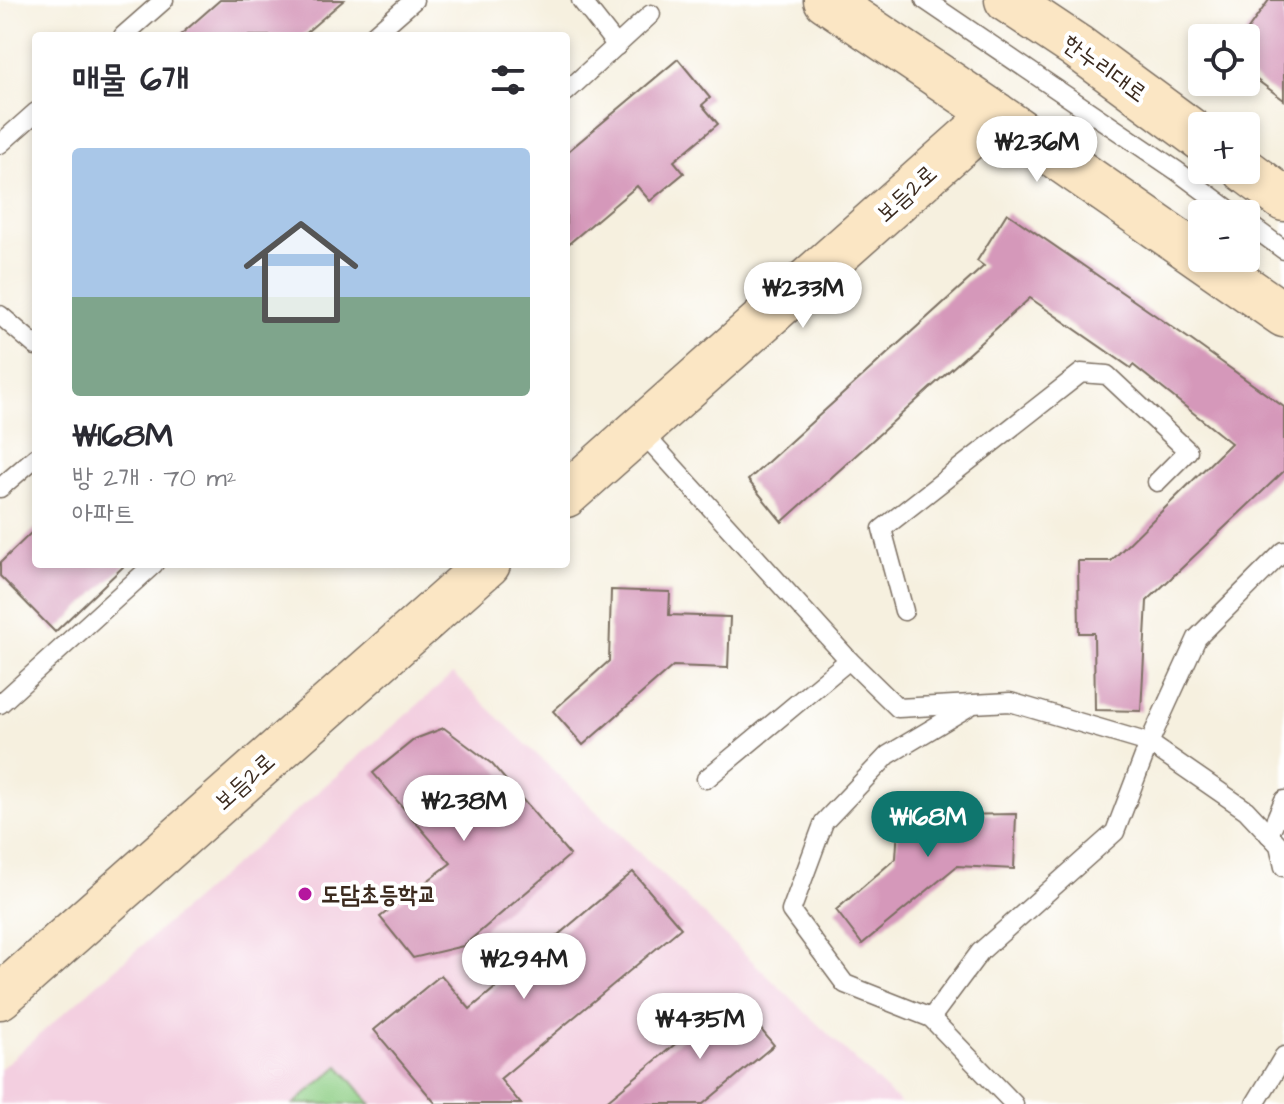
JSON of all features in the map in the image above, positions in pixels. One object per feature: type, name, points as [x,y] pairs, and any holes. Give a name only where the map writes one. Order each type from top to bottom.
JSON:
[{"type":"street","points":[[826,0],[1284,315]]},
{"type":"street","name":"한누리대로","points":[[1007,0],[1076,46],[1188,129]]},
{"type":"street","name":"보듬2로","points":[[570,491],[995,114]]},
{"type":"street","points":[[1260,181],[1284,199]]},
{"type":"street","name":"보듬2로","points":[[0,997],[483,568]]},
{"type":"lane","points":[[128,32],[164,0]]},
{"type":"lane","points":[[378,32],[414,0]]},
{"type":"lane","points":[[581,0],[617,46]]},
{"type":"lane","points":[[925,0],[1216,200]]},
{"type":"lane","points":[[570,88],[651,14]]},
{"type":"lane","points":[[0,144],[32,116]]},
{"type":"lane","points":[[1260,232],[1284,250]]},
{"type":"lane","points":[[0,315],[32,343]]},
{"type":"lane","points":[[904,611],[882,529],[1081,373],[1107,375],[1188,451],[1157,482]]},
{"type":"lane","points":[[640,430],[849,660],[898,708],[1010,702],[1149,743],[1246,810],[1279,845],[1284,867]]},
{"type":"lane","points":[[0,488],[32,460]]},
{"type":"lane","points":[[931,1018],[980,952],[1115,832],[1149,743],[1197,638],[1284,551]]},
{"type":"lane","points":[[0,704],[150,568]]},
{"type":"lane","points":[[706,779],[849,660]]},
{"type":"lane","points":[[973,704],[888,755],[824,822],[791,911],[845,984],[931,1018],[1014,1104]]},
{"type":"lane","points":[[1269,835],[1284,800]]},
{"type":"lane","points":[[1255,1104],[1284,1056]]},
{"type":"shaded area","name":"도담초등학교","points":[[453,674],[901,1104],[703,1104],[773,1045],[732,996],[603,1104],[521,1104],[500,1079],[680,928],[633,872],[490,992],[481,1022],[440,975],[375,1030],[436,1104],[371,1104],[338,1066],[294,1104],[0,1104],[0,1069]],"holes":[[[444,728],[492,765],[463,946],[413,957],[380,917],[451,863],[374,773],[415,739]]]},
{"type":"green space","points":[[339,1066],[371,1104],[294,1104]]},
{"type":"building","points":[[220,0],[344,0],[307,32],[184,32]]},
{"type":"building","points":[[1269,0],[1284,0],[1284,100],[1260,82],[1260,24],[1252,24]]},
{"type":"building","points":[[678,59],[710,98],[702,105],[718,124],[674,161],[684,173],[650,201],[637,186],[570,243],[570,150]]},
{"type":"building","points":[[1007,213],[1284,407],[1284,471],[1147,601],[1141,711],[1095,710],[1094,633],[1079,633],[1078,561],[1111,561],[1231,443],[1133,365],[1131,368],[1030,298],[782,522],[748,480],[984,266],[977,261]]},
{"type":"building","points":[[32,532],[32,568],[122,568],[55,632],[0,576],[0,563]]},
{"type":"building","points":[[611,590],[670,592],[669,615],[730,617],[728,668],[673,666],[583,745],[553,711],[609,661]]},
{"type":"building","points":[[444,728],[492,764],[570,855],[463,946],[413,958],[380,917],[451,863],[373,773],[415,739]]},
{"type":"building","points":[[946,794],[947,815],[1016,814],[1014,869],[957,866],[862,944],[836,910],[896,858],[900,797]]},
{"type":"building","points":[[633,872],[681,928],[500,1079],[521,1104],[436,1104],[374,1030],[441,975],[470,1009]]},
{"type":"building","points":[[733,996],[774,1045],[703,1104],[603,1104]]},
{"type":"place","name":"도담초등학교","points":[[305,894]]}]
